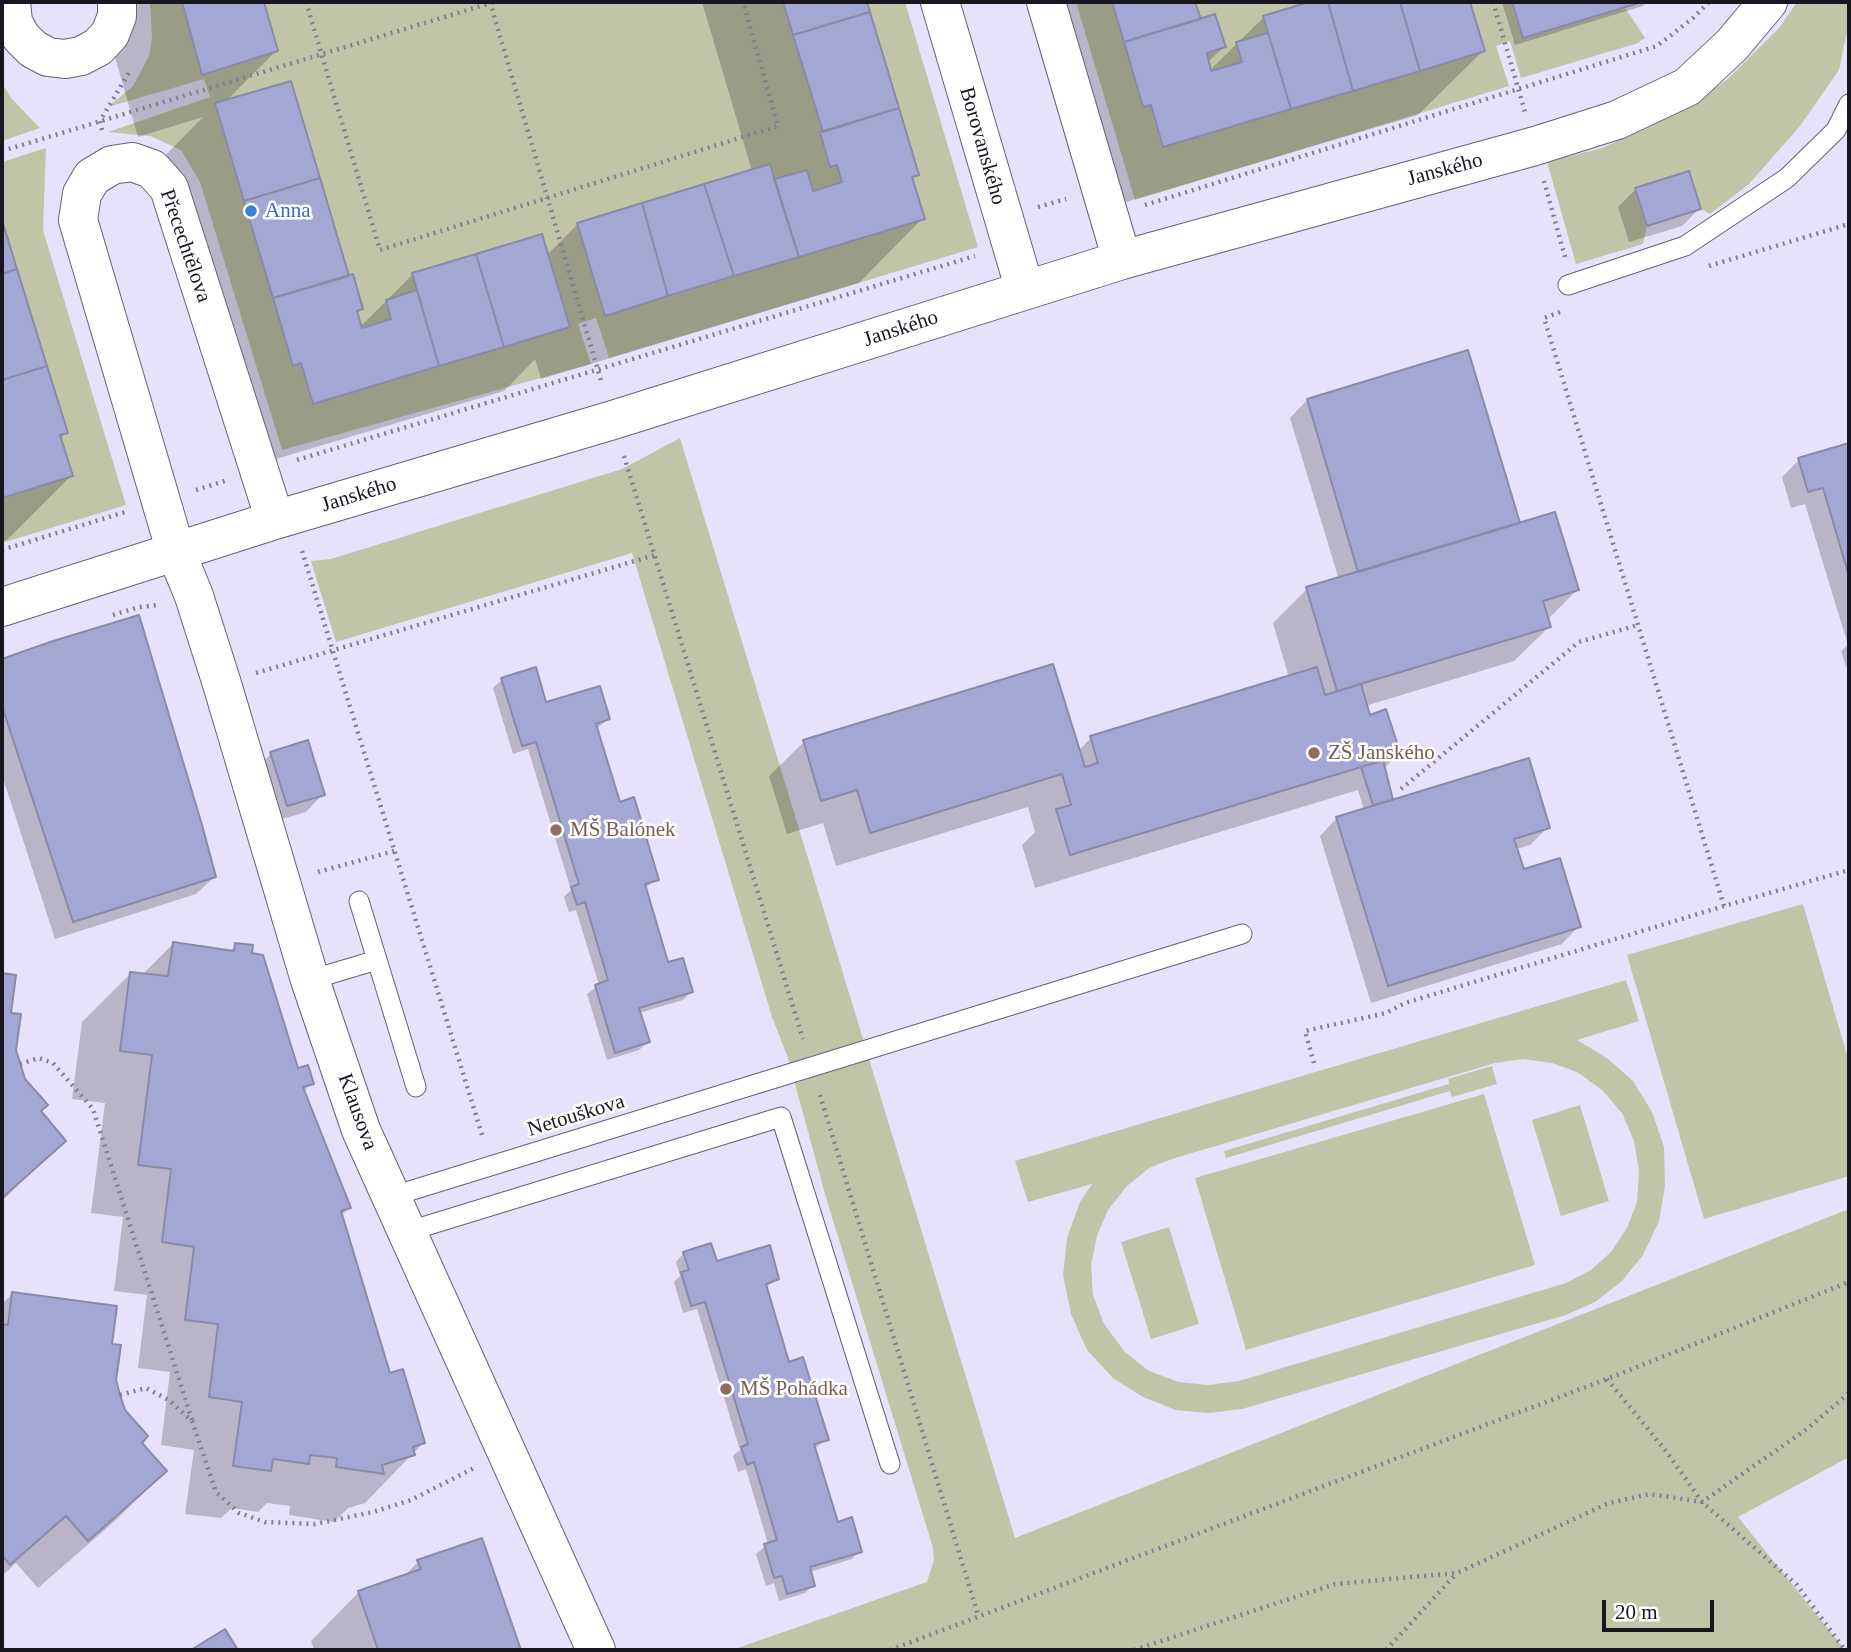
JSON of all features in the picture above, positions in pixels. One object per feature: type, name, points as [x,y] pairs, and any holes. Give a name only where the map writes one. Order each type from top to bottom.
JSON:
[{"type":"street","points":[[11,2],[13,22],[21,37],[33,49],[48,57],[65,59],[81,56],[98,47],[110,34],[117,16],[117,2]]},
{"type":"street","name":"Borovanského","points":[[940,2],[1025,290]]},
{"type":"street","points":[[1046,2],[1122,260]]},
{"type":"street","name":"Janského","points":[[2,607],[1122,260],[1535,146],[1617,120],[1687,87],[1732,45],[1768,2]]},
{"type":"street","name":"Přecechtělova","points":[[176,552],[78,219],[82,194],[92,177],[112,165],[132,162],[152,169],[169,188],[259,471],[288,517]]},
{"type":"street","name":"Klausova","points":[[176,552],[194,596],[310,980],[361,1130],[596,1650]]},
{"type":"lane","points":[[1568,285],[1685,246],[1787,178],[1836,130],[1849,104]]},
{"type":"lane","points":[[359,901],[416,1087]]},
{"type":"lane","name":"Netouškova","points":[[390,1197],[1242,934]]},
{"type":"lane","points":[[310,980],[377,960]]},
{"type":"lane","points":[[406,1233],[781,1117],[890,1464]]},
{"type":"path","points":[[306,2],[380,250],[778,126],[743,2]]},
{"type":"path","points":[[2,151],[491,2],[612,420],[978,1615]]},
{"type":"path","points":[[1493,2],[1567,262]]},
{"type":"path","points":[[1563,311],[1544,318],[1724,906]]},
{"type":"path","points":[[2,550],[259,471]]},
{"type":"path","points":[[288,517],[311,546],[301,550],[491,1166]]},
{"type":"path","points":[[222,684],[655,555]]},
{"type":"path","points":[[102,619],[139,607],[165,604]]},
{"type":"path","points":[[1401,789],[1579,642],[1638,625]]},
{"type":"path","points":[[280,883],[394,851]]},
{"type":"path","points":[[1314,1063],[1305,1031],[1386,1013],[1405,1003],[1849,870]]},
{"type":"path","points":[[20,1064],[39,1058],[53,1063],[93,1109],[216,1492],[239,1513],[265,1522],[315,1524],[373,1512],[411,1500],[506,1451]]},
{"type":"path","points":[[890,1650],[1608,1379],[1849,1282]]},
{"type":"path","points":[[1608,1379],[1666,1451],[1702,1502],[1797,1585],[1844,1650]]},
{"type":"path","points":[[121,1395],[146,1388],[169,1400],[192,1421]]},
{"type":"path","points":[[1134,1650],[1335,1584],[1457,1573],[1609,1503],[1650,1494],[1702,1502],[1807,1429],[1849,1393]]},
{"type":"path","points":[[1386,1650],[1457,1573]]},
{"type":"green space","points":[[150,2],[182,2],[202,74],[278,51],[264,2],[783,2],[823,132],[820,133],[830,166],[837,165],[842,182],[813,191],[807,170],[774,179],[769,164],[577,223],[605,316],[925,219],[912,177],[919,174],[867,2],[905,2],[978,247],[609,358],[596,318],[578,324],[591,364],[282,450],[200,182],[181,150],[150,136],[108,132],[210,97],[204,79],[108,107],[133,86],[149,56],[152,38]],"holes":[[[291,81],[349,276],[353,275],[363,309],[357,311],[362,328],[391,319],[386,300],[417,290],[412,273],[542,234],[569,328],[313,404],[301,363],[293,365],[215,104]]]},
{"type":"green space","points":[[1076,2],[1112,2],[1143,107],[1151,105],[1163,147],[1484,52],[1470,2],[1511,2],[1522,37],[1624,6],[1645,38],[1638,43],[1521,78],[1510,41],[1496,46],[1509,86],[1135,200]]},
{"type":"green space","points":[[1195,2],[1309,2],[1263,16],[1268,33],[1236,42],[1242,62],[1211,71],[1207,53],[1226,47],[1216,15],[1201,19]]},
{"type":"green space","points":[[1797,2],[1849,2],[1849,22],[1839,70],[1800,126],[1749,184],[1710,214],[1701,209],[1689,171],[1635,188],[1647,226],[1643,244],[1576,264],[1547,162],[1602,148],[1686,109],[1729,78],[1779,28]]},
{"type":"green space","points":[[2,83],[11,98],[40,128],[2,141]]},
{"type":"green space","points":[[46,148],[43,230],[126,505],[2,543],[2,498],[73,476],[60,435],[68,432],[2,220],[2,162]]},
{"type":"green space","points":[[680,438],[1015,1538],[1849,1209],[1849,1457],[1738,1517],[1845,1650],[732,1650],[927,1582],[934,1560],[933,1548],[825,1194],[788,1058],[772,1017],[632,553],[336,642],[311,561],[331,559],[622,469]]},
{"type":"green space","points":[[1803,904],[1849,1062],[1849,1176],[1704,1219],[1627,955]]},
{"type":"green space","points":[[1626,980],[1639,1021],[1577,1040],[1607,1058],[1633,1081],[1652,1112],[1664,1147],[1665,1186],[1659,1221],[1643,1255],[1622,1281],[1595,1302],[1566,1315],[1242,1409],[1208,1413],[1176,1410],[1143,1397],[1113,1378],[1087,1350],[1071,1314],[1063,1275],[1067,1238],[1080,1202],[1092,1184],[1028,1202],[1015,1161]],"holes":[[[1523,1059],[1552,1063],[1577,1072],[1602,1090],[1622,1113],[1634,1141],[1639,1171],[1637,1202],[1627,1228],[1611,1252],[1591,1270],[1566,1283],[1239,1381],[1208,1385],[1179,1382],[1149,1371],[1125,1352],[1104,1324],[1093,1295],[1091,1265],[1097,1236],[1108,1210],[1127,1186],[1149,1168],[1495,1063]]]},
{"type":"green space","points":[[1492,1066],[1497,1084],[1452,1097],[1450,1091],[1226,1158],[1224,1151],[1449,1084],[1448,1079]]},
{"type":"green space","points":[[1484,1094],[1535,1265],[1246,1350],[1195,1178]]},
{"type":"green space","points":[[1580,1105],[1609,1201],[1561,1216],[1532,1120]]},
{"type":"green space","points":[[1169,1227],[1199,1324],[1151,1339],[1121,1242]]},
{"type":"building","points":[[182,2],[264,2],[278,51],[202,75]]},
{"type":"building","points":[[783,2],[867,2],[870,12],[793,35]]},
{"type":"building","points":[[1112,2],[1195,2],[1201,19],[1124,42]]},
{"type":"building","points":[[1309,2],[1328,2],[1353,91],[1291,109],[1263,16]]},
{"type":"building","points":[[1328,2],[1400,2],[1420,71],[1353,91]]},
{"type":"building","points":[[1400,2],[1470,2],[1485,51],[1420,71]]},
{"type":"building","points":[[1512,2],[1642,2],[1523,38]]},
{"type":"building","points":[[870,12],[899,108],[823,132],[793,35]]},
{"type":"building","points":[[1215,14],[1226,47],[1207,53],[1211,71],[1242,62],[1236,42],[1268,33],[1291,109],[1163,147],[1151,105],[1143,107],[1124,42]]},
{"type":"building","points":[[291,81],[320,178],[244,201],[215,103]]},
{"type":"building","points":[[899,108],[919,175],[912,177],[925,219],[799,257],[774,179],[807,170],[813,191],[842,182],[837,165],[830,167],[820,132]]},
{"type":"building","points":[[770,164],[799,257],[734,276],[704,184]]},
{"type":"building","points":[[1689,171],[1701,209],[1647,226],[1635,188]]},
{"type":"building","points":[[320,178],[349,276],[273,298],[244,201]]},
{"type":"building","points":[[704,184],[734,276],[668,296],[642,203]]},
{"type":"building","points":[[642,203],[668,296],[605,316],[577,223]]},
{"type":"building","points":[[2,220],[17,269],[2,274]]},
{"type":"building","points":[[542,234],[570,327],[504,347],[476,254]]},
{"type":"building","points":[[476,254],[504,347],[439,366],[412,273]]},
{"type":"building","points":[[17,269],[47,366],[2,380],[2,274]]},
{"type":"building","points":[[353,274],[363,309],[357,311],[362,328],[391,319],[386,300],[417,290],[439,366],[313,404],[301,363],[293,366],[273,298]]},
{"type":"building","points":[[1468,350],[1520,523],[1358,572],[1307,399]]},
{"type":"building","points":[[47,366],[68,433],[60,435],[73,476],[2,498],[2,380]]},
{"type":"building","points":[[1849,443],[1849,576],[1823,488],[1808,492],[1798,458]]},
{"type":"building","points":[[1555,512],[1579,590],[1543,601],[1551,627],[1337,691],[1306,587]]},
{"type":"building","points":[[139,615],[216,877],[73,922],[2,706],[2,659]]},
{"type":"building","points":[[1053,664],[1085,767],[1098,763],[1090,736],[1317,667],[1325,695],[1361,684],[1370,715],[1386,709],[1401,755],[1070,855],[1056,809],[1071,805],[1062,774],[870,833],[857,790],[821,801],[803,740]]},
{"type":"building","points":[[536,667],[546,702],[600,686],[610,719],[596,724],[620,802],[634,797],[659,880],[645,884],[668,962],[683,958],[693,992],[639,1008],[650,1042],[615,1053],[595,985],[608,980],[585,902],[577,905],[571,887],[579,884],[536,742],[522,746],[501,678]]},
{"type":"building","points":[[308,740],[325,795],[287,806],[270,752]]},
{"type":"building","points":[[1529,758],[1550,828],[1514,839],[1524,869],[1560,858],[1581,927],[1388,986],[1336,817]]},
{"type":"building","points":[[1383,760],[1393,800],[1373,805],[1361,767]]},
{"type":"building","points":[[173,942],[234,951],[235,943],[253,945],[252,953],[263,955],[298,1068],[308,1065],[314,1084],[303,1087],[351,1208],[341,1211],[390,1373],[403,1369],[425,1443],[413,1447],[415,1455],[382,1465],[384,1474],[336,1467],[337,1458],[310,1455],[309,1464],[273,1459],[271,1471],[233,1466],[242,1402],[209,1397],[218,1324],[185,1320],[194,1247],[162,1242],[171,1169],[138,1165],[152,1055],[120,1051],[130,972],[168,976]]},
{"type":"building","points":[[2,973],[16,975],[11,1013],[21,1014],[16,1050],[25,1079],[48,1105],[41,1111],[66,1141],[2,1198]]},
{"type":"building","points":[[711,1243],[717,1261],[770,1245],[779,1279],[766,1284],[789,1362],[803,1357],[829,1440],[814,1444],[838,1522],[852,1517],[862,1552],[810,1567],[815,1586],[787,1594],[782,1576],[774,1578],[764,1544],[777,1540],[754,1462],[747,1465],[741,1447],[748,1444],[705,1302],[691,1306],[681,1272],[689,1270],[683,1252]]},
{"type":"building","points":[[12,1292],[117,1306],[112,1344],[121,1345],[116,1380],[120,1395],[125,1410],[148,1436],[142,1443],[167,1471],[88,1541],[66,1516],[10,1565],[2,1555],[2,1324],[8,1325]]},
{"type":"building","points":[[482,1538],[521,1650],[378,1650],[358,1591],[421,1569],[417,1560]]},
{"type":"building","points":[[225,1629],[238,1650],[191,1650]]},
{"type":"place","name":"Anna","points":[[251,211]]},
{"type":"place","name":"ZŠ Janského","points":[[1314,753]]},
{"type":"place","name":"MŠ Balónek","points":[[556,830]]},
{"type":"place","name":"MŠ Pohádka","points":[[726,1389]]}]
